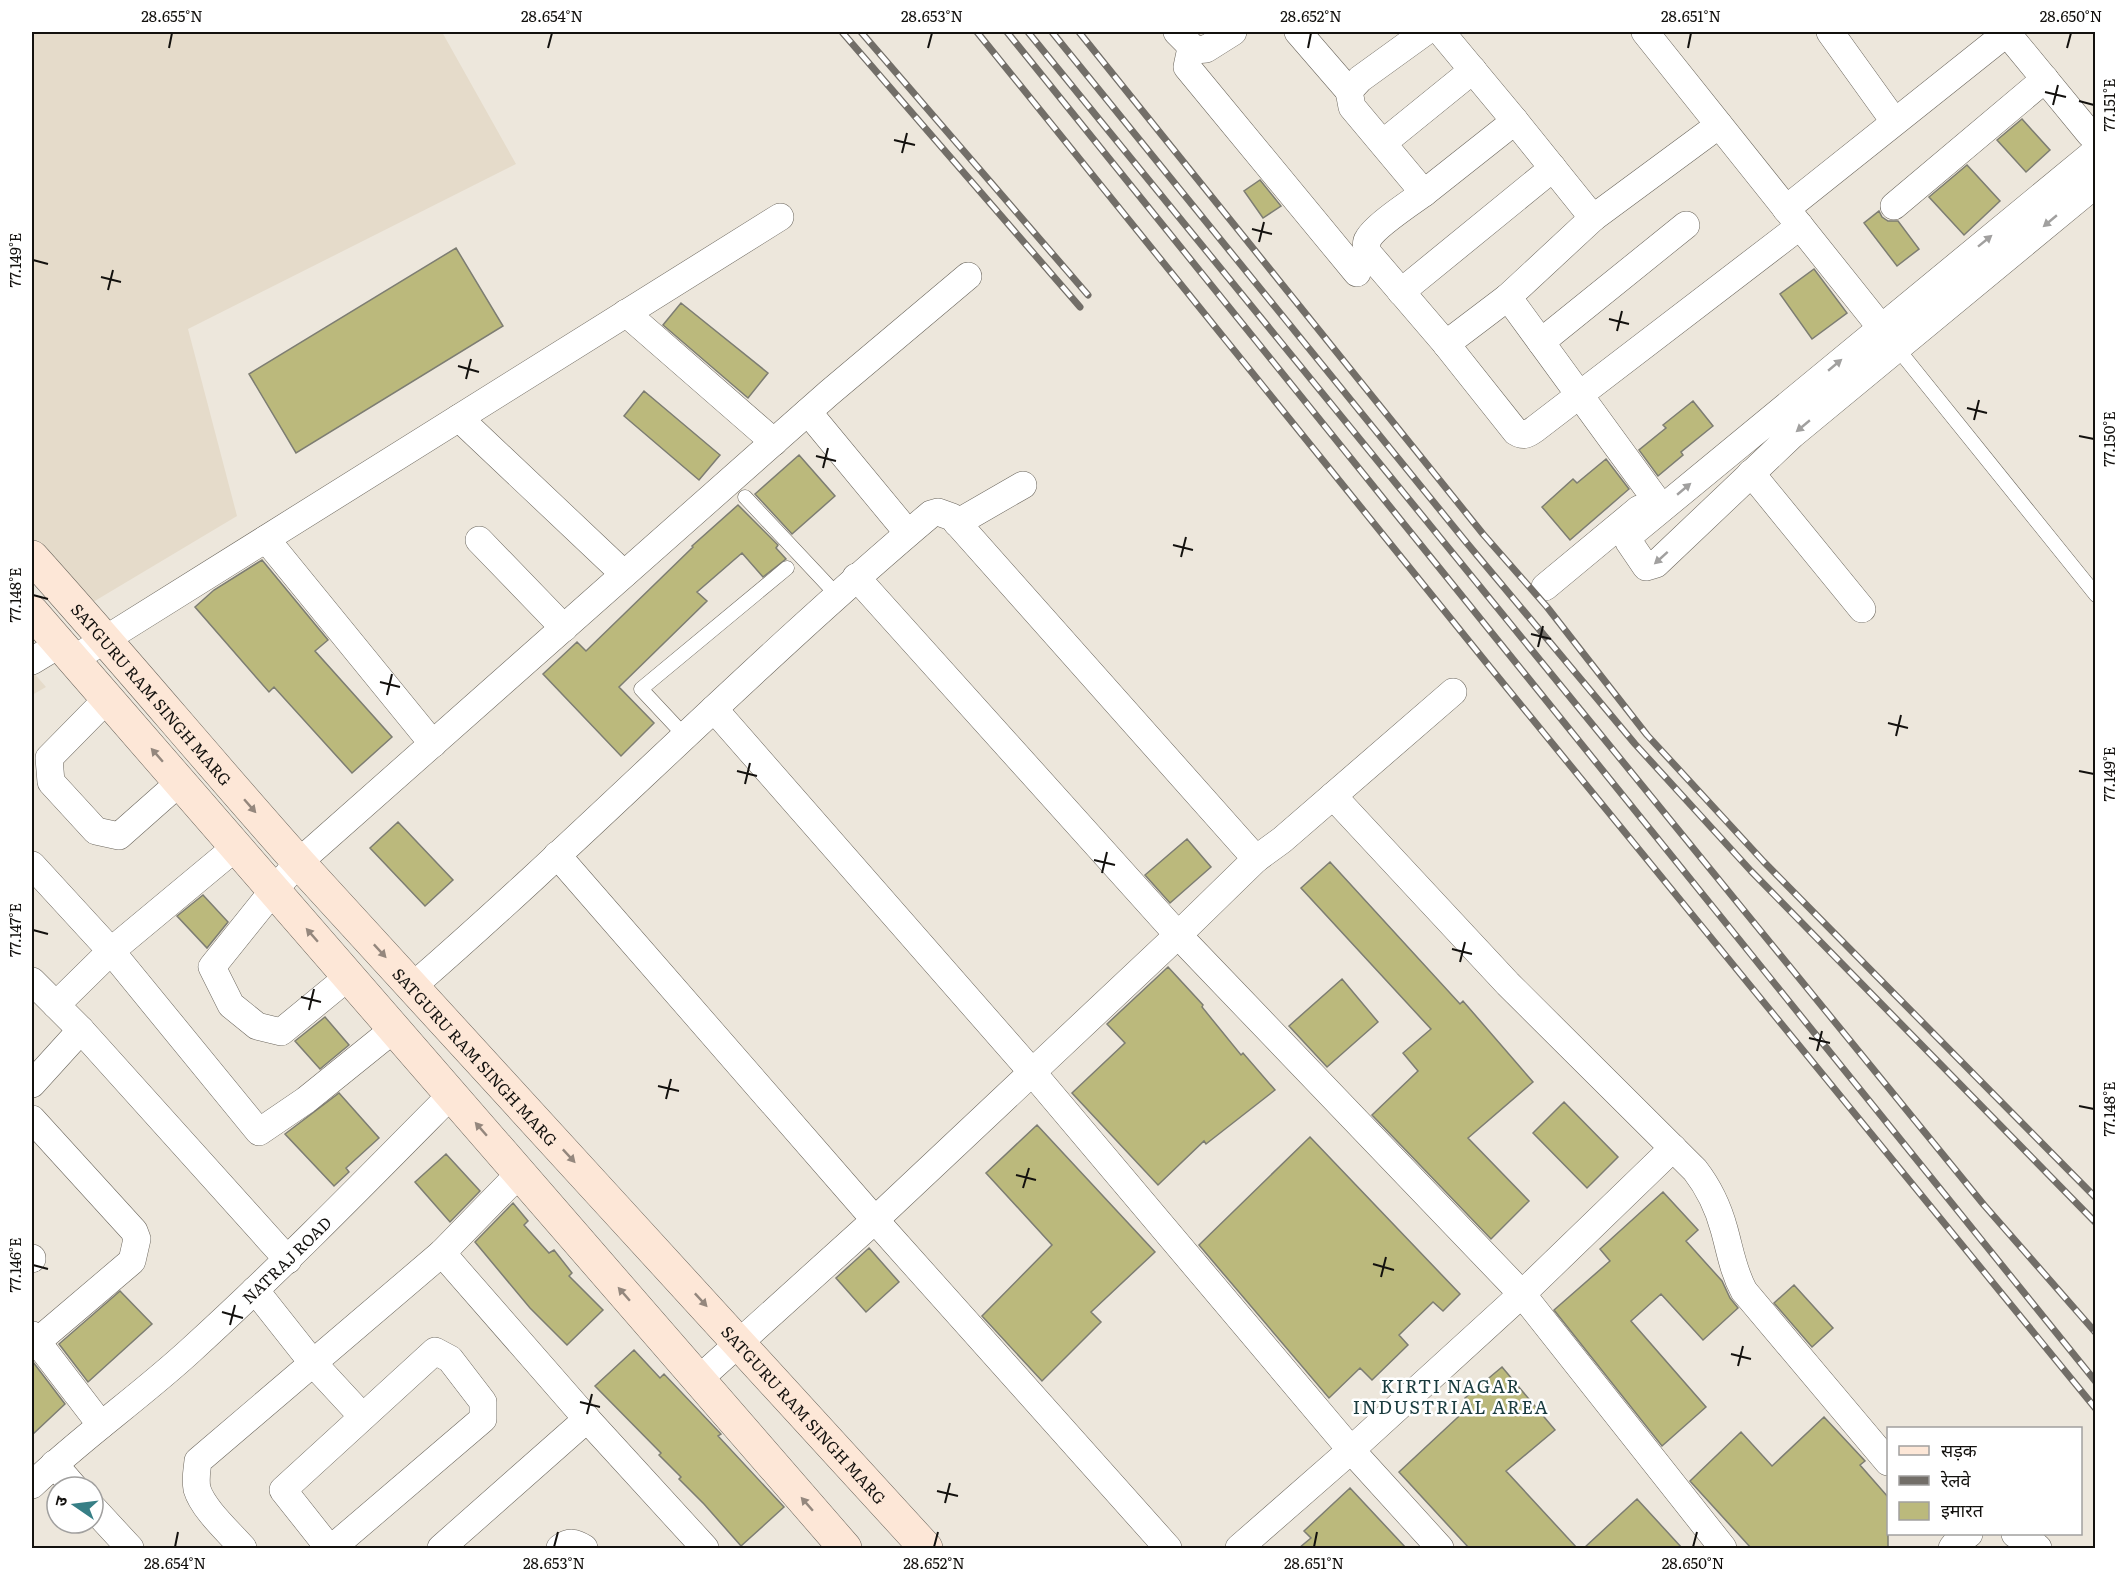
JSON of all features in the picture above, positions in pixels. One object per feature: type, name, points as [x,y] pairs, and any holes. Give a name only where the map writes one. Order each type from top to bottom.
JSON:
[{"type":"main road","name":"SATGURU RAM SINGH MARG","points":[[32,556],[299,862],[926,1548]]},
{"type":"main road","points":[[32,612],[845,1548]]},
{"type":"street","points":[[1184,40],[1195,50],[1206,49],[1233,32]]},
{"type":"street","points":[[1298,32],[1349,91],[1352,107],[1424,193]]},
{"type":"street","points":[[1349,91],[1360,79],[1425,32]]},
{"type":"street","points":[[1441,32],[1593,218]]},
{"type":"street","points":[[1645,32],[1897,348]]},
{"type":"street","points":[[1830,32],[1894,121]]},
{"type":"street","points":[[1515,121],[1379,228],[1368,239],[1366,247],[1368,253],[1446,344],[1516,432],[1521,435],[1526,435],[1535,429],[1580,395],[1793,218],[1894,121],[2007,32],[2093,142],[1880,327],[1658,503],[1545,586]]},
{"type":"street","points":[[1184,40],[1187,67],[1357,273]]},
{"type":"street","points":[[1383,143],[1473,70]]},
{"type":"street","points":[[1894,206],[2045,79]]},
{"type":"street","points":[[1446,344],[1508,297],[1593,218],[1719,125]]},
{"type":"street","points":[[1401,292],[1553,168]]},
{"type":"street","points":[[1658,503],[1628,539],[1647,567],[1656,564],[1792,435],[2096,184]]},
{"type":"street","points":[[32,662],[106,639],[780,217]]},
{"type":"street","points":[[1541,342],[1686,225]]},
{"type":"street","points":[[348,977],[281,1032],[257,1026],[231,1005],[212,967],[299,862],[808,412],[968,276]]},
{"type":"street","points":[[1508,297],[1658,503]]},
{"type":"street","points":[[626,313],[774,442]]},
{"type":"street","points":[[808,412],[908,533]]},
{"type":"street","points":[[459,418],[624,574]]},
{"type":"street","points":[[1752,473],[1862,609]]},
{"type":"street","points":[[957,523],[1023,485]]},
{"type":"street","points":[[412,986],[847,586],[931,514],[938,512],[946,513],[957,523],[1256,859]]},
{"type":"street","points":[[266,539],[433,744]]},
{"type":"street","points":[[479,540],[564,628]]},
{"type":"street","points":[[847,586],[1522,1294],[1723,1548]]},
{"type":"street","points":[[699,1379],[875,1220],[1179,935],[1256,859],[1282,840],[1453,692]]},
{"type":"street","points":[[108,698],[49,758],[51,782],[96,831],[119,836],[180,782]]},
{"type":"street","points":[[714,709],[1032,1072],[1351,1450],[1440,1548]]},
{"type":"street","points":[[1333,796],[1515,991],[1695,1170],[1714,1199],[1735,1272],[1744,1291],[1887,1461]]},
{"type":"street","points":[[56,1005],[111,951],[236,847]]},
{"type":"street","points":[[557,855],[875,1220],[1168,1548]]},
{"type":"street","points":[[32,865],[111,951],[259,1132],[306,1100],[394,1029]]},
{"type":"street","points":[[32,981],[81,1030],[288,1260]]},
{"type":"street","points":[[32,1084],[81,1030]]},
{"type":"street","name":"NATRAJ ROAD","points":[[32,1485],[54,1464],[189,1352],[288,1260],[451,1095]]},
{"type":"street","points":[[32,1119],[134,1231],[137,1239],[132,1262],[33,1341],[101,1425]]},
{"type":"street","points":[[1239,1548],[1351,1450],[1522,1294],[1674,1148]]},
{"type":"street","points":[[243,1548],[205,1503],[198,1490],[195,1477],[198,1461],[442,1253],[519,1174]]},
{"type":"street","points":[[442,1253],[587,1419],[705,1548]]},
{"type":"street","points":[[255,1290],[312,1362],[363,1416]]},
{"type":"street","points":[[435,1351],[450,1359],[483,1402],[483,1419],[331,1548],[283,1490],[363,1416],[435,1351]]},
{"type":"street","points":[[441,1548],[587,1419]]},
{"type":"street","points":[[54,1464],[64,1475]]},
{"type":"street","points":[[105,1528],[114,1543]]},
{"type":"street","points":[[2019,1535],[2038,1548]]},
{"type":"street","points":[[560,1548],[575,1543],[584,1548]]},
{"type":"lane","points":[[1897,348],[2096,595]]},
{"type":"lane","points":[[745,497],[847,586]]},
{"type":"lane","points":[[685,736],[641,689],[787,568]]},
{"type":"shaded area","points":[[32,32],[442,32],[516,164],[188,329],[237,516],[78,611],[32,557]]},
{"type":"shaded area","points":[[32,671],[46,687],[32,695]]},
{"type":"building","points":[[2022,119],[2050,150],[2026,172],[1997,140]]},
{"type":"building","points":[[1967,165],[2000,201],[1964,235],[1929,197]]},
{"type":"building","points":[[1260,180],[1281,206],[1263,218],[1244,191]]},
{"type":"building","points":[[1879,211],[1888,221],[1898,221],[1919,249],[1897,266],[1864,223]]},
{"type":"building","points":[[456,248],[503,326],[296,453],[249,374]]},
{"type":"building","points":[[1814,269],[1847,313],[1812,339],[1780,294]]},
{"type":"building","points":[[681,303],[768,373],[748,398],[663,325]]},
{"type":"building","points":[[644,391],[720,455],[699,480],[624,416]]},
{"type":"building","points":[[1693,401],[1713,426],[1681,452],[1683,455],[1658,476],[1639,450],[1666,428],[1663,425]]},
{"type":"building","points":[[799,455],[835,496],[792,534],[755,494]]},
{"type":"building","points":[[1606,459],[1629,489],[1570,540],[1542,507],[1573,479],[1577,483]]},
{"type":"building","points":[[738,505],[778,545],[776,548],[786,559],[763,577],[742,553],[697,592],[707,601],[619,687],[654,723],[621,756],[543,674],[577,642],[586,651],[692,546]]},
{"type":"building","points":[[262,560],[328,640],[315,651],[392,737],[352,773],[274,687],[269,692],[195,607],[214,590]]},
{"type":"building","points":[[398,822],[453,880],[425,906],[370,848]]},
{"type":"building","points":[[1187,839],[1211,867],[1170,903],[1145,875]]},
{"type":"building","points":[[1330,862],[1460,1004],[1463,1001],[1533,1082],[1468,1138],[1529,1201],[1491,1239],[1372,1115],[1418,1071],[1403,1053],[1431,1029],[1301,888]]},
{"type":"building","points":[[203,895],[228,922],[207,948],[177,916]]},
{"type":"building","points":[[1168,967],[1203,1005],[1202,1007],[1241,1055],[1243,1053],[1275,1090],[1206,1144],[1204,1141],[1158,1185],[1072,1093],[1125,1043],[1107,1024]]},
{"type":"building","points":[[1342,979],[1378,1022],[1327,1067],[1289,1026]]},
{"type":"building","points":[[325,1017],[349,1045],[320,1069],[295,1041]]},
{"type":"building","points":[[339,1093],[379,1138],[346,1168],[349,1172],[334,1186],[285,1134]]},
{"type":"building","points":[[1564,1102],[1618,1157],[1587,1188],[1533,1133]]},
{"type":"building","points":[[1037,1125],[1155,1252],[1091,1312],[1101,1322],[1042,1381],[982,1316],[1052,1245],[986,1173]]},
{"type":"building","points":[[1310,1137],[1460,1294],[1443,1311],[1433,1302],[1399,1335],[1408,1345],[1372,1380],[1360,1368],[1329,1398],[1199,1245]]},
{"type":"building","points":[[446,1154],[480,1191],[450,1222],[415,1182]]},
{"type":"building","points":[[1663,1192],[1698,1230],[1686,1241],[1722,1281],[1738,1308],[1703,1340],[1661,1294],[1631,1321],[1706,1407],[1662,1446],[1554,1310],[1610,1261],[1600,1249]]},
{"type":"building","points":[[513,1203],[528,1221],[524,1225],[549,1253],[554,1250],[572,1273],[569,1276],[603,1310],[567,1345],[530,1308],[475,1242]]},
{"type":"building","points":[[869,1248],[899,1282],[866,1312],[836,1278]]},
{"type":"building","points":[[1794,1285],[1833,1328],[1812,1347],[1774,1303]]},
{"type":"building","points":[[120,1291],[152,1324],[88,1382],[59,1344]]},
{"type":"building","points":[[634,1350],[660,1378],[664,1374],[721,1434],[718,1436],[784,1507],[741,1546],[679,1479],[681,1477],[659,1455],[661,1453],[595,1386]]},
{"type":"building","points":[[32,1363],[65,1404],[32,1435]]},
{"type":"building","points":[[1502,1367],[1555,1430],[1506,1471],[1577,1548],[1469,1548],[1399,1472],[1471,1405],[1465,1398]]},
{"type":"building","points":[[1824,1417],[1865,1461],[1860,1465],[1887,1496],[1888,1548],[1751,1548],[1690,1481],[1741,1432],[1772,1466]]},
{"type":"building","points":[[1350,1488],[1406,1548],[1299,1548],[1311,1538],[1304,1531]]},
{"type":"building","points":[[1637,1499],[1682,1548],[1584,1548]]},
{"type":"railway","points":[[842,32],[1080,307]]},
{"type":"railway","points":[[861,32],[1088,295]]},
{"type":"railway","points":[[977,32],[1489,666],[2096,1409]]},
{"type":"railway","points":[[1007,32],[2096,1382]]},
{"type":"railway","points":[[1028,32],[1984,1205],[2096,1333]]},
{"type":"railway","points":[[1052,32],[1466,542],[1635,744],[1751,871],[2096,1223]]},
{"type":"railway","points":[[1079,32],[1483,534],[1547,607],[1647,735],[1764,862],[2096,1198]]},
{"type":"district","name":"KIRTI NAGAR INDUSTRIAL AREA","points":[[1451,1395]]}]
